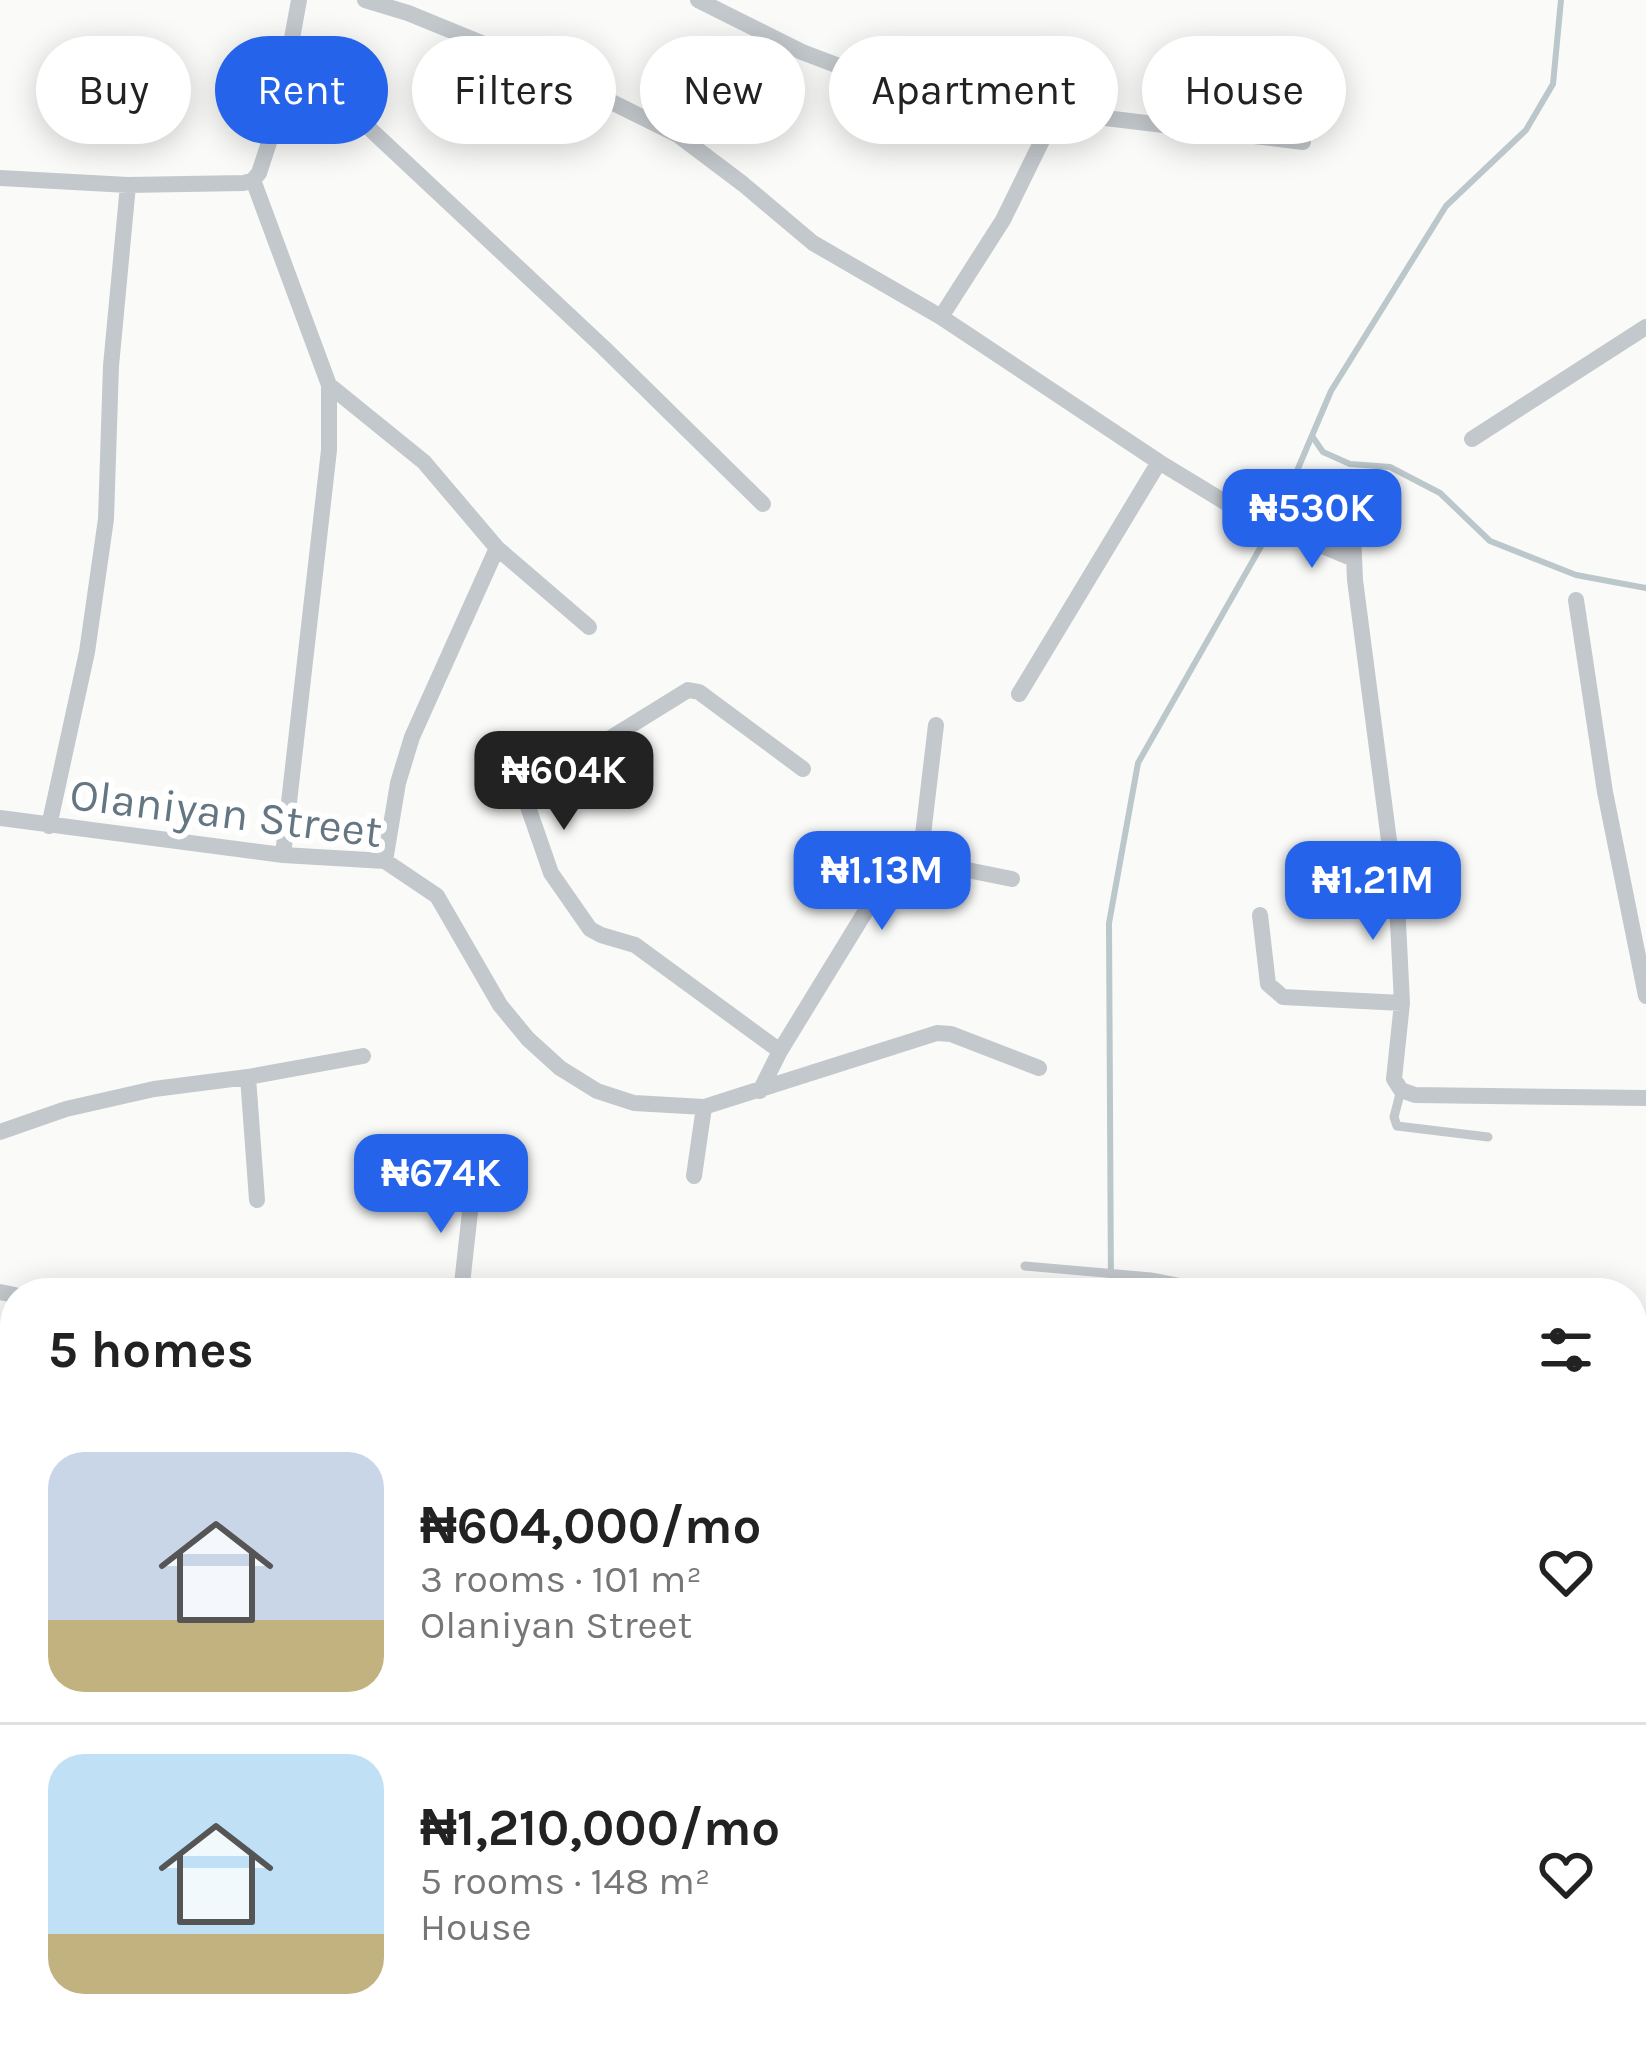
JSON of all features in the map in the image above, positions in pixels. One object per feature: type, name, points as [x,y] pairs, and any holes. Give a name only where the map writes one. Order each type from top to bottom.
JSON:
[{"type":"street","points":[[293,36],[299,0]]},
{"type":"street","points":[[365,0],[544,69],[678,136],[813,243],[941,317],[1159,462],[1243,513],[1354,559]]},
{"type":"street","points":[[698,0],[829,62]]},
{"type":"street","points":[[0,178],[128,185],[244,183],[259,172],[268,144]]},
{"type":"street","points":[[386,144],[763,504]]},
{"type":"street","points":[[941,317],[1004,220],[1041,144]]},
{"type":"street","points":[[253,180],[329,385],[329,449],[284,854]]},
{"type":"street","points":[[49,826],[87,652],[106,519],[111,366],[128,185]]},
{"type":"street","points":[[1472,439],[1646,327]]},
{"type":"street","points":[[329,385],[424,462],[497,548],[589,627]]},
{"type":"street","points":[[1019,694],[1159,462]]},
{"type":"street","points":[[1352,508],[1367,690],[1397,902],[1402,1003],[1394,1079],[1401,1090],[1415,1095],[1646,1098]]},
{"type":"street","points":[[385,861],[398,784],[412,737],[497,548]]},
{"type":"street","points":[[1576,600],[1605,792],[1646,996]]},
{"type":"street","points":[[780,1051],[635,945],[590,929],[550,873],[526,801],[533,786],[688,690],[699,692],[803,769]]},
{"type":"street","points":[[920,860],[936,725]]},
{"type":"street","name":"Olaniyan Street","points":[[0,818],[284,854],[385,861],[437,896],[500,1005],[528,1039],[560,1068],[597,1091],[634,1103],[704,1107],[937,1033],[1039,1068]]},
{"type":"street","points":[[760,1091],[894,865],[920,860],[1012,879]]},
{"type":"street","points":[[1626,904],[1646,899]]},
{"type":"street","points":[[1260,915],[1268,984],[1282,997],[1402,1003]]},
{"type":"street","points":[[0,1132],[66,1109],[154,1089],[363,1055]]},
{"type":"street","points":[[248,1077],[257,1200]]},
{"type":"street","points":[[694,1176],[704,1107]]},
{"type":"street","points":[[463,1278],[473,1186]]},
{"type":"lane","points":[[1401,1090],[1394,1117],[1397,1126],[1488,1137]]},
{"type":"lane","points":[[1025,1266],[1156,1278]]},
{"type":"waterway","points":[[1111,1278],[1109,923],[1138,763],[1276,520],[1331,391],[1446,206],[1526,130],[1553,84],[1561,0]]},
{"type":"waterway","points":[[1312,436],[1323,452],[1350,464],[1390,467],[1440,493],[1490,541],[1576,575],[1646,588]]}]
